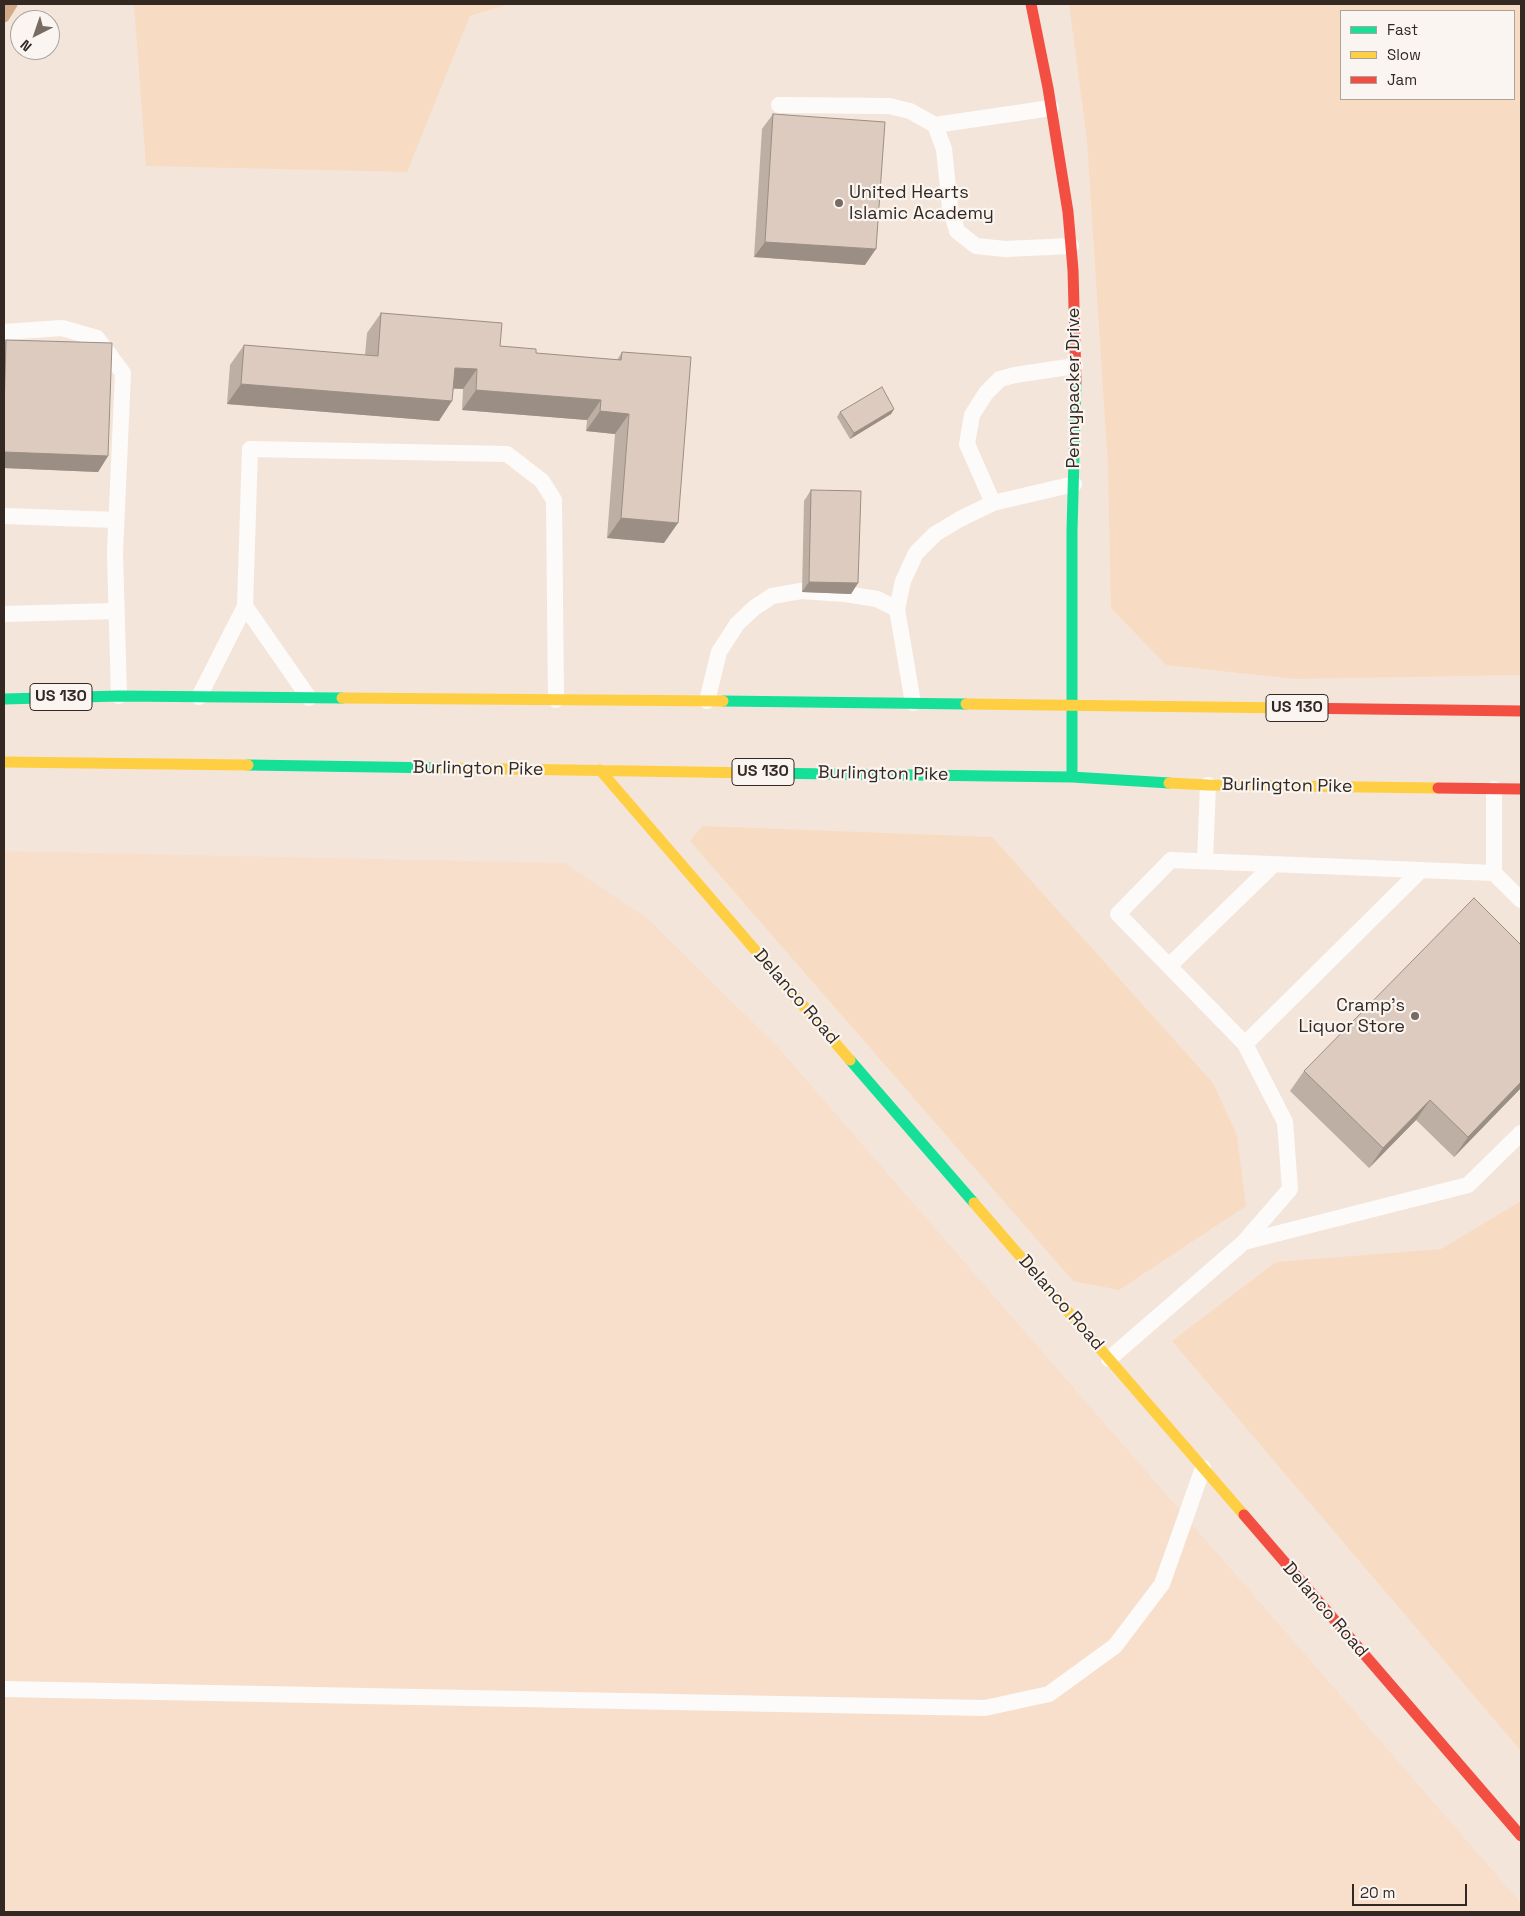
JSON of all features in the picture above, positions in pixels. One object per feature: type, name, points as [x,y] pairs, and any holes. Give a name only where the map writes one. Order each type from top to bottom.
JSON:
[{"type":"main road","name":"Pennypacker Drive","points":[[1032,4],[1068,212],[1074,270],[1072,777]]},
{"type":"main road","name":"US 130","points":[[4,699],[119,696],[707,701],[1521,712]]},
{"type":"main road","name":"Burlington Pike","points":[[4,762],[1072,777],[1208,785],[1521,789]]},
{"type":"main road","name":"Delanco Road","points":[[600,770],[1521,1836]]},
{"type":"lane","points":[[778,105],[889,106],[910,111],[935,125],[1050,108]]},
{"type":"lane","points":[[935,125],[944,149],[950,208],[957,231],[976,246],[1005,249],[1071,246]]},
{"type":"lane","points":[[4,332],[62,328],[97,338],[123,373],[115,553],[119,696]]},
{"type":"lane","points":[[993,502],[967,444],[972,415],[986,393],[1000,379],[1015,374],[1075,366]]},
{"type":"lane","points":[[199,697],[245,606],[250,449],[507,454],[542,481],[554,500],[556,700]]},
{"type":"lane","points":[[913,703],[897,609],[903,581],[916,553],[935,534],[993,502],[1074,484]]},
{"type":"lane","points":[[4,516],[116,520]]},
{"type":"lane","points":[[707,701],[719,652],[737,624],[754,608],[772,596],[800,591],[845,594],[877,599],[897,609]]},
{"type":"lane","points":[[245,606],[310,698]]},
{"type":"lane","points":[[4,614],[116,611]]},
{"type":"lane","points":[[1205,861],[1208,785]]},
{"type":"lane","points":[[1494,789],[1494,873]]},
{"type":"lane","points":[[1109,1359],[1244,1242],[1290,1189],[1284,1122],[1245,1044],[1118,914],[1171,860],[1494,873],[1521,900]]},
{"type":"lane","points":[[1170,966],[1273,865]]},
{"type":"lane","points":[[1245,1044],[1420,871]]},
{"type":"lane","points":[[1244,1242],[1468,1185],[1521,1132]]},
{"type":"lane","points":[[4,1689],[985,1708],[1049,1694],[1115,1646],[1162,1584],[1203,1468]]},
{"type":"shaded area","points":[[134,4],[508,4],[470,16],[407,172],[146,166]]},
{"type":"shaded area","points":[[1069,4],[1521,4],[1521,675],[1296,679],[1166,665],[1111,608],[1108,468],[1087,140]]},
{"type":"shaded area","points":[[702,826],[992,837],[1213,1083],[1237,1135],[1246,1206],[1119,1290],[1073,1281],[690,841]]},
{"type":"shaded area","points":[[4,851],[565,863],[648,919],[776,1045],[1521,1903],[1521,1912],[4,1912]]},
{"type":"shaded area","points":[[1521,1201],[1521,1751],[1172,1341],[1276,1262],[1441,1249]]},
{"type":"building","points":[[773,114],[885,122],[876,249],[765,242]]},
{"type":"building","points":[[381,313],[502,323],[500,346],[536,349],[536,353],[621,360],[622,352],[691,357],[678,523],[621,518],[629,414],[600,411],[601,400],[476,390],[477,369],[455,368],[452,401],[241,384],[244,345],[378,356]]},
{"type":"building","points":[[6,340],[112,343],[108,456],[4,452]]},
{"type":"building","points":[[882,387],[894,409],[854,433],[840,412]]},
{"type":"building","points":[[811,490],[861,491],[858,583],[809,582]]},
{"type":"building","points":[[1474,898],[1521,945],[1521,1082],[1468,1137],[1430,1100],[1383,1148],[1304,1071]]},
{"type":"waterway","points":[[4,17],[12,4]]},
{"type":"traffic: fast","points":[[1072,777],[1072,531],[1076,381]]},
{"type":"traffic: fast","points":[[4,699],[119,696],[342,698]]},
{"type":"traffic: fast","points":[[723,701],[966,704]]},
{"type":"traffic: fast","points":[[248,765],[443,768]]},
{"type":"traffic: fast","points":[[757,773],[1072,777],[1169,783]]},
{"type":"traffic: fast","points":[[850,1060],[974,1203]]},
{"type":"traffic: slow","points":[[342,698],[723,701]]},
{"type":"traffic: slow","points":[[966,704],[1291,708]]},
{"type":"traffic: slow","points":[[4,762],[248,765]]},
{"type":"traffic: slow","points":[[443,768],[757,773]]},
{"type":"traffic: slow","points":[[600,770],[850,1060]]},
{"type":"traffic: slow","points":[[1169,783],[1438,788]]},
{"type":"traffic: slow","points":[[974,1203],[1244,1515]]},
{"type":"traffic: jam","points":[[1031,4],[1048,88],[1068,212],[1073,270],[1076,381]]},
{"type":"traffic: jam","points":[[1291,708],[1521,711]]},
{"type":"traffic: jam","points":[[1438,788],[1521,789]]},
{"type":"traffic: jam","points":[[1244,1515],[1521,1836]]},
{"type":"place","name":"United Hearts Islamic Academy","points":[[839,203]]},
{"type":"place","name":"Cramp's Liquor Store","points":[[1415,1016]]}]
